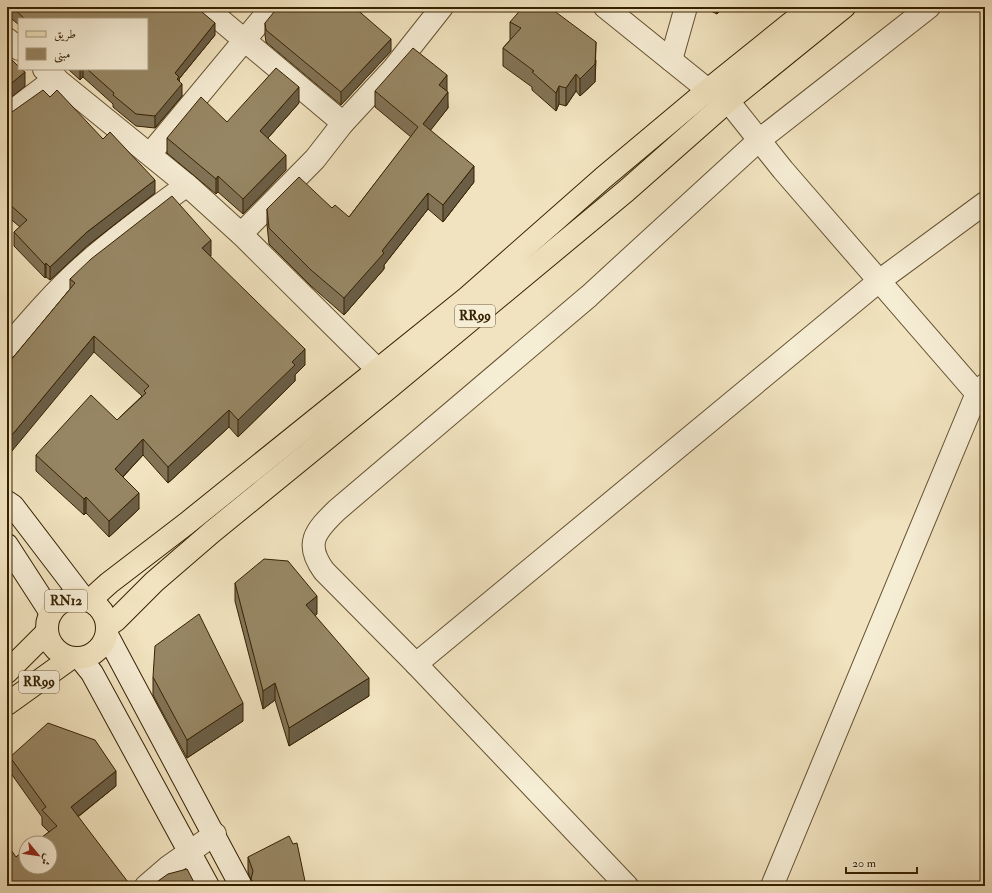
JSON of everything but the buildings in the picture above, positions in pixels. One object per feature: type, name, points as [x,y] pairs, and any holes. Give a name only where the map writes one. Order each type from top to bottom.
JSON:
[{"type":"main road","name":"RR99","points":[[107,630],[154,582],[385,378],[468,297],[546,227],[708,90],[811,7]]},
{"type":"main road","name":"RR99","points":[[87,600],[186,524],[385,378],[620,196],[728,101],[844,7]]},
{"type":"main road","name":"RN12","points":[[75,658],[62,654],[55,649],[49,623],[57,606],[65,601],[75,598],[87,600],[100,608],[105,616],[107,630]]},
{"type":"main road","name":"RR99","points":[[7,672],[49,623]]},
{"type":"main road","points":[[75,658],[89,656],[97,651],[103,644],[107,630]]},
{"type":"main road","name":"RR99","points":[[7,704],[75,658]]},
{"type":"street","points":[[205,7],[344,123]]},
{"type":"street","points":[[150,154],[272,7]]},
{"type":"street","points":[[241,234],[310,164],[344,123],[393,69],[442,7]]},
{"type":"street","points":[[605,7],[708,90]]},
{"type":"street","points":[[671,60],[686,7]]},
{"type":"street","points":[[625,885],[416,664],[324,571],[316,560],[313,552],[313,540],[318,529],[337,510],[589,296],[758,141],[928,7]]},
{"type":"street","points":[[7,39],[18,47]]},
{"type":"street","points":[[7,115],[50,74],[150,154],[241,234],[385,378]]},
{"type":"street","points":[[728,101],[758,141],[879,281],[982,394],[772,886]]},
{"type":"street","points":[[7,347],[47,301],[82,267],[122,234],[187,185]]},
{"type":"street","points":[[416,664],[879,281],[985,203]]},
{"type":"street","points":[[7,502],[13,506],[87,600]]},
{"type":"street","points":[[7,545],[49,623]]},
{"type":"street","points":[[107,630],[241,886]]},
{"type":"street","points":[[75,658],[92,673],[208,886]]},
{"type":"street","points":[[146,886],[168,867],[215,834]]}]
